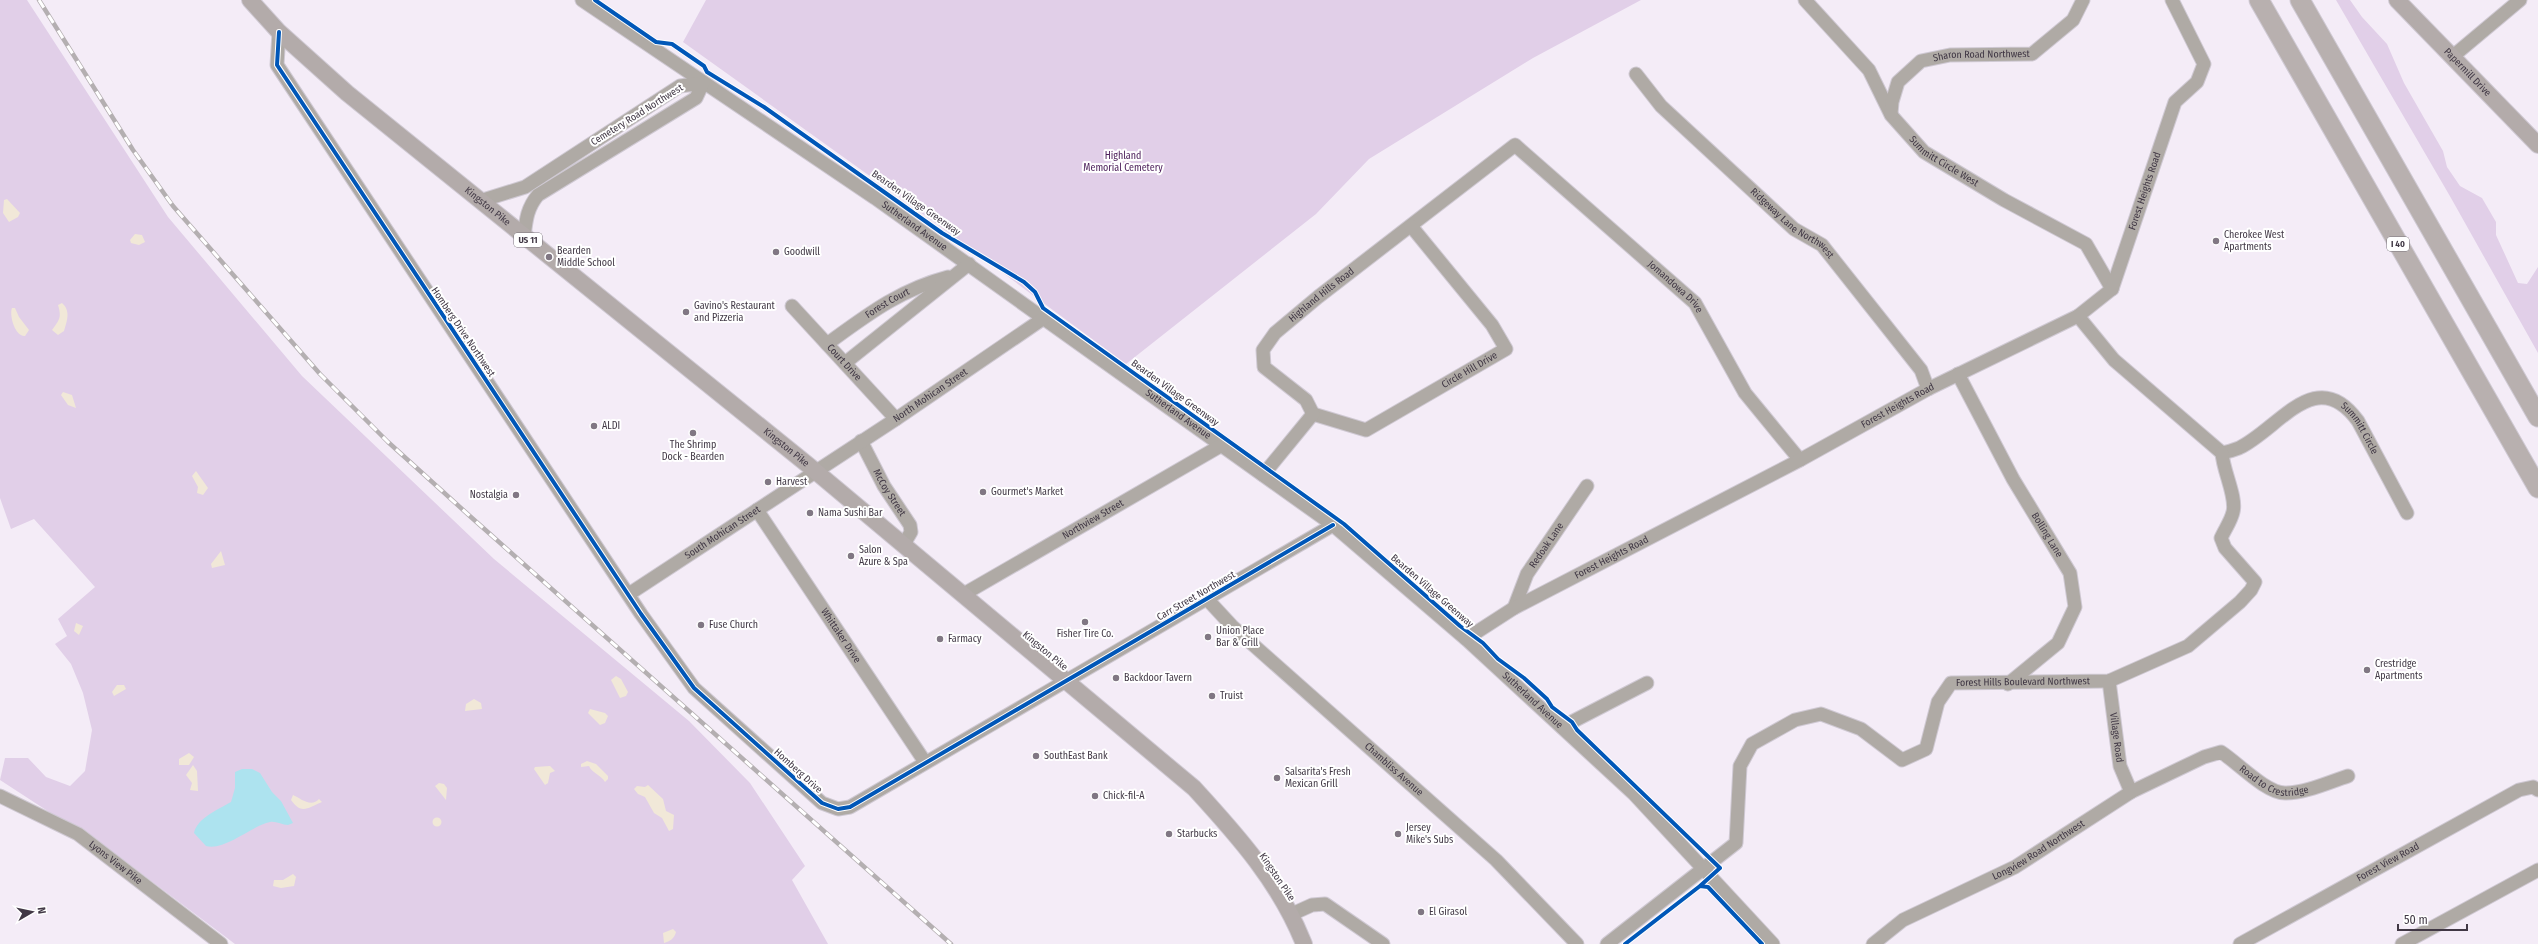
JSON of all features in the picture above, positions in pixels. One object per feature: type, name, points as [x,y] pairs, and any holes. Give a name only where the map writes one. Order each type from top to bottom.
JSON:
[{"type":"highway","name":"I 40","points":[[2259,0],[2538,488]]},
{"type":"highway","points":[[2300,0],[2538,417]]},
{"type":"main road","name":"Kingston Pike","points":[[250,0],[279,32],[347,93],[816,471],[1068,680],[1194,788],[1244,844],[1282,896],[1292,914],[1304,944]]},
{"type":"main road","name":"Papermill Drive","points":[[2396,0],[2538,145]]},
{"type":"street","name":"Sutherland Avenue","points":[[582,0],[969,264],[1333,525],[1466,639],[1634,794],[1773,944]]},
{"type":"street","name":"Summitt Circle West","points":[[1804,0],[1869,70],[1891,116],[1924,152],[2004,200],[2086,244],[2112,289]]},
{"type":"street","name":"Sharon Road Northwest","points":[[1891,116],[1892,102],[1898,82],[1921,61],[1950,55],[2032,54],[2073,20],[2083,0]]},
{"type":"street","name":"Forest Heights Road","points":[[1466,639],[1514,608],[1800,460],[1928,389],[2078,316],[2112,289],[2175,102],[2197,82],[2204,64],[2172,0]]},
{"type":"street","points":[[2452,57],[2520,0]]},
{"type":"street","name":"Homberg Drive Northwest","points":[[279,32],[277,65],[629,594]]},
{"type":"street","name":"Ridgeway Lane Northwest","points":[[1636,74],[1661,106],[1794,229],[1822,245],[1921,370],[1928,389]]},
{"type":"street","name":"Cemetery Road Northwest","points":[[480,201],[524,187],[680,86],[703,83]]},
{"type":"street","name":"Cemetery Road Northwest","points":[[524,237],[527,215],[531,204],[538,195],[696,98],[703,83]]},
{"type":"street","name":"Highland Hills Road","points":[[1313,414],[1306,400],[1264,367],[1263,350],[1275,333],[1318,297],[1515,145]]},
{"type":"street","name":"Jomandowa Drive","points":[[1515,145],[1695,303],[1745,393],[1800,460]]},
{"type":"street","name":"Circle Hill Drive","points":[[1313,414],[1366,430],[1506,349],[1492,325],[1411,226]]},
{"type":"street","name":"Forest Court","points":[[845,363],[969,264]]},
{"type":"street","name":"Forest Court","points":[[827,344],[885,302],[920,285],[954,276]]},
{"type":"street","name":"Court Drive","points":[[792,306],[896,419]]},
{"type":"street","points":[[2078,316],[2114,360],[2222,454]]},
{"type":"street","name":"North Mohican Street","points":[[816,471],[896,419],[1044,318]]},
{"type":"street","name":"Bolling Lane","points":[[1958,374],[2013,480],[2070,573],[2075,607],[2058,643],[2008,684]]},
{"type":"street","name":"Summitt Circle","points":[[2222,454],[2240,447],[2290,410],[2307,400],[2325,397],[2338,401],[2348,408],[2358,421],[2407,513]]},
{"type":"street","points":[[1263,475],[1313,414]]},
{"type":"street","name":"McCoy Street","points":[[861,441],[884,486],[910,525],[911,532],[904,544]]},
{"type":"street","name":"Northview Street","points":[[964,594],[1222,445]]},
{"type":"street","name":"Forest Hills Boulevard Northwest","points":[[1702,869],[1736,843],[1740,766],[1752,744],[1795,720],[1821,714],[1861,729],[1902,760],[1926,749],[1938,702],[1951,683],[2008,684],[2109,681],[2188,646],[2240,602],[2251,590],[2254,582],[2225,548],[2221,538],[2233,513],[2234,504],[2222,466],[2222,454]]},
{"type":"street","name":"South Mohican Street","points":[[629,594],[816,471]]},
{"type":"street","name":"Redoak Lane","points":[[1514,608],[1527,574],[1587,486]]},
{"type":"street","name":"Whittaker Drive","points":[[757,510],[925,762]]},
{"type":"street","name":"Carr Street Northwest","points":[[1068,680],[1333,525]]},
{"type":"street","name":"Homberg Drive","points":[[629,594],[694,688],[822,803],[838,809],[850,807],[1068,680]]},
{"type":"street","name":"Chambliss Avenue","points":[[1207,599],[1232,626],[1496,860],[1577,944]]},
{"type":"street","name":"Village Road","points":[[2109,681],[2120,766],[2131,792]]},
{"type":"street","points":[[1562,727],[1647,683]]},
{"type":"street","name":"Road to Crestridge","points":[[2204,757],[2221,752],[2262,783],[2285,793],[2314,787],[2348,776]]},
{"type":"street","name":"Longview Road Northwest","points":[[1873,944],[1903,920],[2015,867],[2131,792],[2204,757]]},
{"type":"street","name":"Forest View Road","points":[[2240,944],[2519,790],[2533,787],[2538,790]]},
{"type":"street","name":"Lyons View Pike","points":[[0,796],[78,834],[221,944]]},
{"type":"street","points":[[1607,944],[1702,869]]},
{"type":"street","points":[[2407,943],[2538,870]]},
{"type":"street","points":[[1292,914],[1312,905],[1325,904],[1383,944]]},
{"type":"green space","points":[[0,0],[27,0],[168,217],[302,376],[494,559],[689,721],[750,783],[805,866],[792,880],[828,944],[235,944],[126,862],[0,780],[5,758],[28,758],[46,777],[70,786],[85,771],[92,730],[83,693],[71,664],[55,644],[67,636],[58,619],[95,587],[34,519],[11,529],[0,498]]},
{"type":"green space","name":"Highland Memorial Cemetery","points":[[706,0],[1641,0],[1533,58],[1369,159],[1316,214],[1126,364],[934,222],[683,42]]},
{"type":"green space","points":[[2336,0],[2350,0],[2362,17],[2387,44],[2404,83],[2443,151],[2447,167],[2460,186],[2482,198],[2496,222],[2496,235],[2518,283],[2527,284],[2538,267],[2538,353],[2451,198]]},
{"type":"sand","points":[[7,199],[20,213],[18,217],[9,222],[3,213],[4,200]]},
{"type":"sand","points":[[135,234],[142,235],[145,242],[139,245],[131,243],[130,240]]},
{"type":"sand","points":[[62,303],[67,309],[67,320],[64,331],[58,335],[52,330],[59,319],[60,313],[58,305]]},
{"type":"sand","points":[[12,308],[15,308],[19,317],[29,330],[25,336],[18,333],[14,325],[11,315]]},
{"type":"sand","points":[[63,392],[72,395],[76,408],[68,405],[61,395]]},
{"type":"sand","points":[[196,471],[208,488],[203,495],[197,493],[198,487],[192,476]]},
{"type":"sand","points":[[221,551],[225,565],[212,568],[211,564]]},
{"type":"sand","points":[[76,623],[83,626],[79,635],[74,631]]},
{"type":"sand","points":[[616,676],[621,679],[628,692],[626,696],[620,698],[611,680]]},
{"type":"sand","points":[[117,685],[124,685],[126,689],[114,696],[112,692]]},
{"type":"sand","points":[[474,699],[481,703],[482,709],[465,711],[466,704]]},
{"type":"sand","points":[[590,709],[605,713],[608,716],[605,723],[600,725],[588,713]]},
{"type":"sand","points":[[189,753],[194,757],[189,765],[179,765],[179,759]]},
{"type":"sand","points":[[587,761],[596,764],[608,776],[608,779],[605,782],[589,766],[581,767],[581,764]]},
{"type":"sand","points":[[193,765],[197,771],[198,791],[190,790],[192,783],[186,775]]},
{"type":"sand","points":[[550,766],[555,771],[550,773],[548,783],[545,785],[534,769],[535,767]]},
{"type":"sand","points":[[439,783],[444,784],[447,788],[446,800],[435,786]]},
{"type":"sand","points":[[648,785],[663,799],[666,811],[674,815],[673,829],[669,831],[662,818],[654,813],[645,797],[638,794],[634,789],[637,786],[645,787]]},
{"type":"sand","points":[[293,795],[302,800],[313,803],[319,799],[322,802],[302,809],[295,805],[291,800]]},
{"type":"sand","points":[[437,817],[442,822],[437,827],[432,822]]},
{"type":"sand","points":[[293,874],[296,877],[294,886],[281,888],[273,886],[274,880],[283,880]]},
{"type":"sand","points":[[673,929],[676,932],[673,938],[664,943],[663,933]]},
{"type":"water","points":[[242,769],[252,769],[260,773],[272,792],[281,801],[293,823],[288,825],[270,822],[255,828],[230,842],[213,847],[206,846],[194,833],[196,828],[199,823],[209,814],[231,802],[235,788],[235,772]]},
{"type":"railway","points":[[39,0],[133,150],[173,206],[320,374],[388,442],[472,518],[951,944]]},
{"type":"cycle path","name":"Bearden Village Greenway","points":[[595,0],[656,42],[672,44],[704,66],[707,72],[764,107],[942,233],[1024,282],[1035,292],[1043,308],[1344,524],[1460,626],[1483,643],[1498,659],[1524,678],[1547,699],[1552,707],[1572,722],[1577,730],[1720,868],[1700,886],[1625,944]]},
{"type":"cycle path","points":[[279,32],[277,65],[641,614],[694,688],[822,803],[838,809],[850,807],[1333,525]]},
{"type":"cycle path","points":[[1700,886],[1708,887],[1762,944]]},
{"type":"place","name":"Cherokee West Apartments","points":[[2216,241]]},
{"type":"place","name":"Goodwill","points":[[776,252]]},
{"type":"place","name":"Bearden Middle School","points":[[549,257]]},
{"type":"place","name":"Gavino's Restaurant and Pizzeria","points":[[686,312]]},
{"type":"place","name":"ALDI","points":[[594,426]]},
{"type":"place","name":"The Shrimp Dock - Bearden","points":[[693,433]]},
{"type":"place","name":"Harvest","points":[[768,482]]},
{"type":"place","name":"Gourmet's Market","points":[[983,492]]},
{"type":"place","name":"Nostalgia","points":[[516,495]]},
{"type":"place","name":"Nama Sushi Bar","points":[[810,513]]},
{"type":"place","name":"Salon Azure & Spa","points":[[851,556]]},
{"type":"place","name":"Fisher Tire Co.","points":[[1085,622]]},
{"type":"place","name":"Fuse Church","points":[[701,625]]},
{"type":"place","name":"Union Place Bar & Grill","points":[[1208,637]]},
{"type":"place","name":"Farmacy","points":[[940,639]]},
{"type":"place","name":"Crestridge Apartments","points":[[2367,670]]},
{"type":"place","name":"Backdoor Tavern","points":[[1116,678]]},
{"type":"place","name":"Truist","points":[[1212,696]]},
{"type":"place","name":"SouthEast Bank","points":[[1036,756]]},
{"type":"place","name":"Salsarita's Fresh Mexican Grill","points":[[1277,778]]},
{"type":"place","name":"Chick-fil-A","points":[[1095,796]]},
{"type":"place","name":"Starbucks","points":[[1169,834]]},
{"type":"place","name":"Jersey Mike's Subs","points":[[1398,834]]},
{"type":"place","name":"El Girasol","points":[[1421,912]]}]
